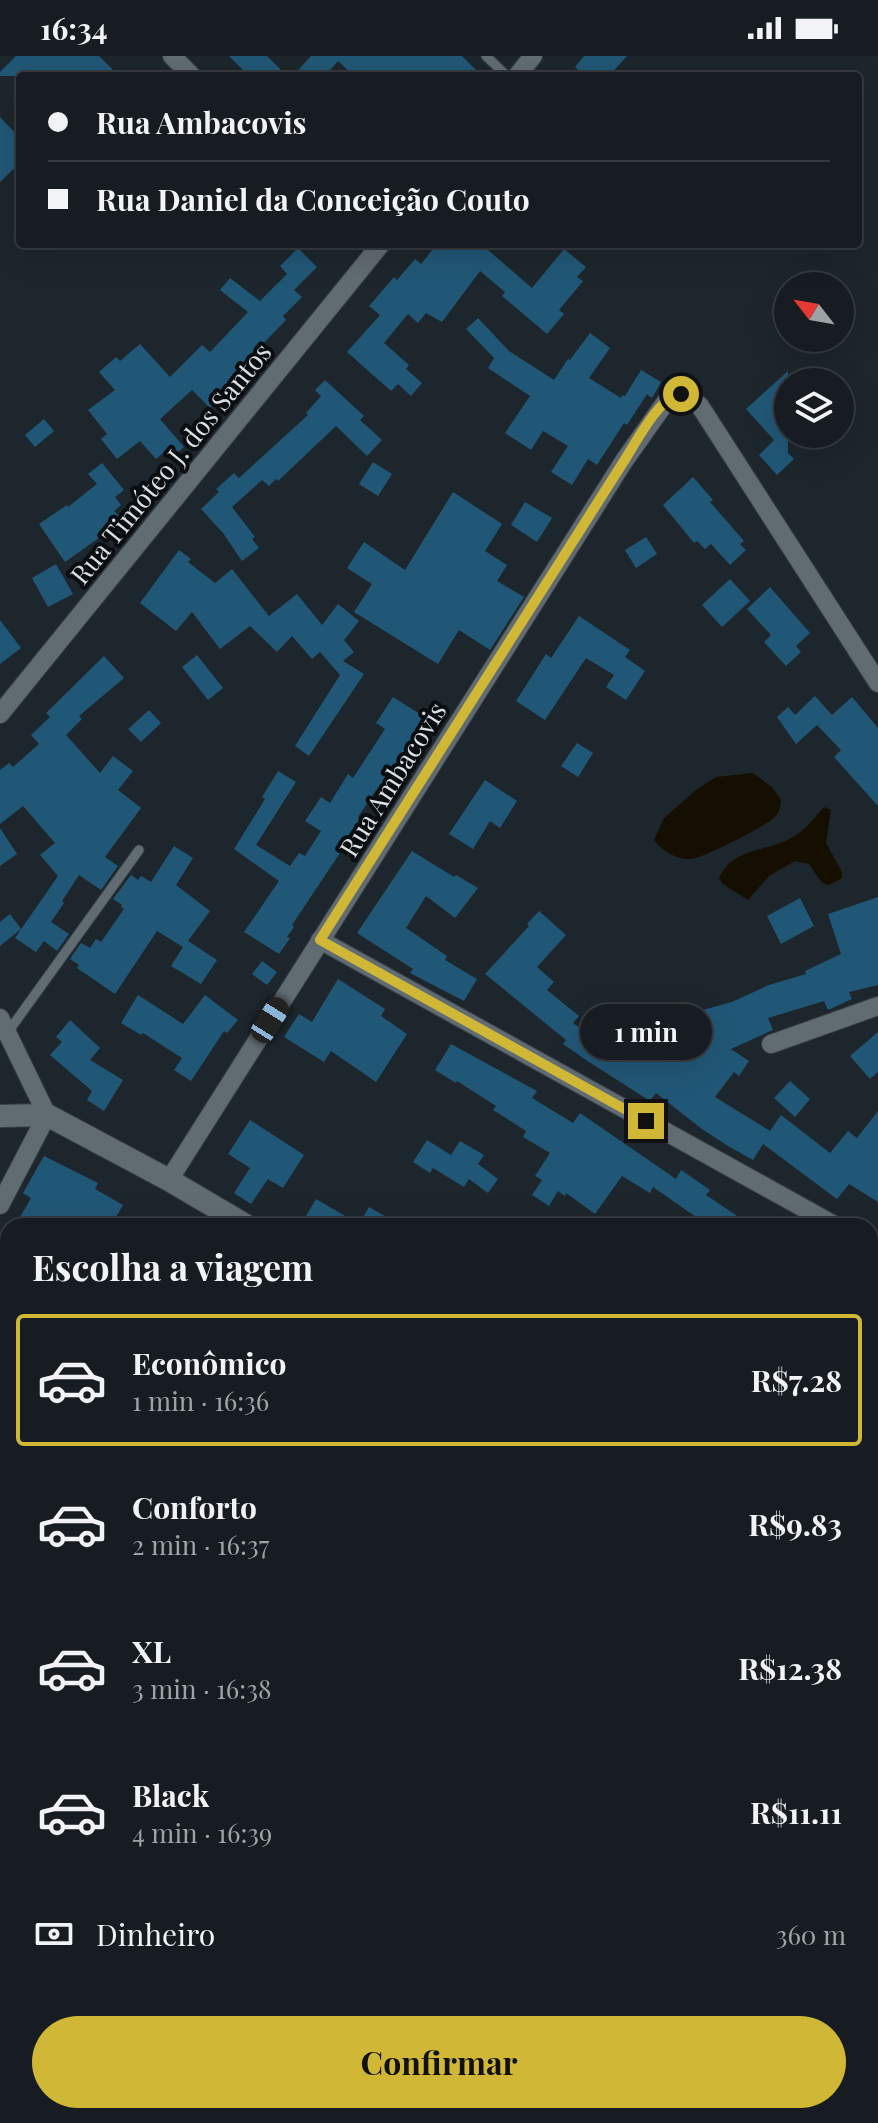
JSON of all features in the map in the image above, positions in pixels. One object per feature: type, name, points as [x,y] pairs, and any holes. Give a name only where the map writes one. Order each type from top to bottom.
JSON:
[{"type":"street","points":[[172,56],[188,72]]},
{"type":"street","points":[[520,72],[533,56]]},
{"type":"street","name":"Rua Timóteo J. dos Santos","points":[[0,714],[370,248]]},
{"type":"street","name":"Rua Ambacovis","points":[[169,1180],[661,406],[674,394],[688,396],[700,406],[878,683]]},
{"type":"street","points":[[320,940],[822,1218]]},
{"type":"street","points":[[771,1044],[878,1006]]},
{"type":"street","points":[[4,1025],[47,1115]]},
{"type":"street","points":[[0,1205],[47,1115]]},
{"type":"street","points":[[0,1116],[47,1115],[233,1218]]},
{"type":"lane","points":[[486,56],[503,72]]},
{"type":"lane","points":[[4,1025],[139,850]]},
{"type":"shaded area","points":[[753,773],[772,787],[781,800],[778,813],[770,821],[720,848],[691,859],[670,854],[654,840],[664,818],[696,790],[716,777]]},
{"type":"shaded area","points":[[824,807],[831,810],[826,843],[841,870],[842,878],[829,885],[822,883],[809,864],[795,861],[769,876],[748,900],[723,884],[719,878],[733,861],[796,835]]},
{"type":"building","points":[[16,56],[99,56],[115,72],[16,72],[16,76],[0,76],[0,72]]},
{"type":"building","points":[[229,56],[267,56],[283,72],[245,72]]},
{"type":"building","points":[[311,56],[462,56],[478,72],[350,72],[338,61],[328,72],[297,72]]},
{"type":"building","points":[[584,56],[627,56],[613,72],[581,72],[575,67]]},
{"type":"building","points":[[0,117],[16,134],[16,167],[0,182]]},
{"type":"building","points":[[298,248],[317,267],[294,290],[302,297],[283,316],[286,320],[258,349],[263,354],[210,408],[192,390],[160,419],[184,447],[174,456],[168,449],[156,459],[140,441],[117,459],[101,439],[107,434],[88,410],[115,390],[99,372],[116,357],[120,361],[140,344],[170,377],[202,345],[210,352],[248,312],[220,290],[230,278],[260,301],[287,274],[280,266]]},
{"type":"building","points":[[434,248],[486,248],[532,288],[564,249],[586,267],[577,277],[583,281],[559,310],[564,314],[547,334],[502,296],[505,292],[480,271],[442,322],[426,313],[418,323],[408,314],[384,343],[409,365],[406,369],[422,383],[411,396],[398,384],[391,391],[347,352],[380,315],[369,306],[394,277],[397,280],[415,259],[421,264]]},
{"type":"building","points":[[478,318],[509,351],[554,380],[590,333],[610,348],[589,378],[621,398],[641,370],[661,382],[652,398],[647,394],[627,425],[624,423],[597,465],[588,459],[572,485],[551,472],[568,446],[543,431],[531,450],[505,433],[530,396],[488,368],[494,358],[466,329]]},
{"type":"building","points":[[325,380],[364,416],[360,420],[382,440],[367,456],[336,426],[278,481],[276,479],[269,486],[262,480],[232,507],[255,537],[252,539],[259,548],[242,561],[223,533],[201,509],[219,492],[216,489],[234,473],[239,478],[308,415],[306,413],[321,396],[315,390]]},
{"type":"building","points":[[774,384],[774,440],[746,409]]},
{"type":"building","points":[[44,419],[54,431],[35,447],[25,435]]},
{"type":"building","points":[[774,440],[774,448],[788,448],[794,459],[777,475],[759,455]]},
{"type":"building","points":[[373,462],[392,474],[378,496],[359,484]]},
{"type":"building","points":[[102,463],[124,490],[115,497],[121,505],[114,511],[120,517],[110,525],[113,528],[65,562],[39,524],[68,507],[97,484],[88,474]]},
{"type":"building","points":[[693,477],[744,541],[740,544],[746,550],[730,565],[711,544],[705,549],[697,541],[694,543],[663,505]]},
{"type":"building","points":[[453,492],[502,524],[485,551],[507,565],[497,581],[524,597],[490,650],[459,630],[438,664],[354,612],[372,584],[347,568],[364,542],[405,570]]},
{"type":"building","points":[[525,502],[552,518],[537,542],[511,525]]},
{"type":"building","points":[[646,537],[657,554],[636,568],[625,550]]},
{"type":"building","points":[[179,550],[191,559],[188,562],[215,583],[232,569],[269,616],[297,594],[322,625],[338,604],[359,621],[344,640],[354,652],[343,661],[364,674],[309,756],[295,746],[340,675],[320,652],[312,659],[292,636],[277,652],[250,626],[220,649],[192,612],[176,631],[140,603]]},
{"type":"building","points":[[56,564],[73,594],[48,607],[32,578]]},
{"type":"building","points":[[730,579],[750,601],[722,627],[702,605]]},
{"type":"building","points":[[770,587],[810,633],[796,646],[801,652],[786,666],[764,642],[771,635],[747,609]]},
{"type":"building","points":[[579,616],[630,650],[625,657],[645,671],[626,700],[606,687],[614,675],[586,658],[545,720],[516,701],[546,654],[551,658]]},
{"type":"building","points":[[0,620],[21,648],[0,664]]},
{"type":"building","points":[[197,655],[223,688],[208,700],[182,667]]},
{"type":"building","points":[[104,656],[124,678],[79,716],[82,719],[66,735],[100,773],[113,756],[133,771],[118,790],[141,808],[105,857],[118,866],[101,890],[79,875],[62,901],[64,903],[51,922],[69,934],[57,951],[44,941],[36,952],[15,938],[58,876],[40,855],[55,843],[23,806],[0,824],[0,770],[9,763],[13,767],[39,744],[31,735],[50,717],[46,713]]},
{"type":"building","points":[[815,696],[832,715],[852,697],[878,728],[878,806],[834,757],[841,750],[817,725],[796,744],[777,717],[788,707],[795,715]]},
{"type":"building","points":[[393,697],[426,718],[382,794],[376,790],[358,817],[362,820],[292,925],[294,927],[287,937],[290,938],[279,954],[244,932],[279,881],[234,849],[265,799],[262,797],[278,771],[296,782],[256,845],[290,866],[299,853],[305,856],[321,831],[305,821],[321,797],[330,803],[348,774],[353,778],[385,729],[376,723]]},
{"type":"building","points":[[149,710],[161,723],[141,742],[128,729]]},
{"type":"building","points":[[577,743],[593,753],[578,777],[561,766]]},
{"type":"building","points":[[485,780],[517,801],[500,828],[490,821],[473,849],[449,834]]},
{"type":"building","points":[[0,828],[17,854],[0,866]]},
{"type":"building","points":[[174,846],[193,858],[176,885],[210,911],[188,941],[217,960],[201,984],[171,966],[183,947],[157,931],[115,994],[77,968],[79,965],[70,959],[81,943],[90,948],[96,939],[101,942],[124,909],[113,899],[131,875],[138,880],[141,876],[151,882]]},
{"type":"building","points":[[412,851],[478,888],[455,918],[426,896],[406,928],[447,956],[445,960],[477,979],[464,1001],[410,973],[413,969],[357,933]]},
{"type":"building","points":[[878,897],[878,985],[849,992],[852,999],[828,1010],[824,1001],[768,1018],[773,1030],[731,1049],[749,1061],[739,1076],[734,1072],[715,1097],[770,1131],[781,1115],[830,1153],[848,1131],[857,1138],[878,1111],[878,1202],[849,1184],[837,1199],[763,1144],[753,1160],[702,1129],[656,1093],[650,1101],[563,1044],[566,1040],[485,974],[539,911],[566,935],[537,967],[554,982],[547,990],[579,1016],[573,1023],[608,1049],[627,1020],[654,1037],[672,1010],[681,1016],[732,1002],[769,985],[806,974],[805,971],[841,954],[828,914]]},
{"type":"building","points":[[800,898],[814,926],[781,944],[767,916]]},
{"type":"building","points":[[10,914],[21,929],[0,946],[0,922]]},
{"type":"building","points":[[262,961],[277,972],[267,985],[252,974]]},
{"type":"building","points":[[338,979],[385,1009],[381,1016],[407,1034],[376,1082],[331,1051],[324,1062],[284,1037],[299,1014],[312,1022]]},
{"type":"building","points":[[138,995],[183,1024],[205,995],[238,1020],[227,1033],[224,1031],[191,1081],[174,1070],[182,1058],[121,1023]]},
{"type":"building","points":[[70,1020],[100,1048],[90,1060],[123,1080],[104,1111],[87,1100],[92,1091],[50,1055],[62,1042],[56,1037]]},
{"type":"building","points":[[878,1032],[878,1072],[870,1079],[850,1056]]},
{"type":"building","points":[[451,1044],[537,1091],[532,1098],[573,1123],[580,1113],[676,1179],[681,1170],[710,1190],[706,1195],[740,1218],[698,1218],[653,1187],[650,1193],[622,1176],[595,1214],[566,1193],[565,1196],[558,1191],[549,1206],[532,1195],[542,1180],[535,1176],[550,1153],[523,1137],[526,1131],[493,1110],[496,1106],[435,1070]]},
{"type":"building","points":[[790,1081],[810,1099],[795,1117],[774,1098]]},
{"type":"building","points":[[250,1120],[304,1155],[283,1188],[268,1179],[251,1204],[234,1193],[250,1168],[228,1154]]},
{"type":"building","points":[[427,1140],[451,1155],[460,1141],[484,1155],[478,1164],[498,1179],[488,1193],[469,1179],[464,1187],[433,1168],[430,1173],[413,1162]]},
{"type":"building","points":[[44,1156],[98,1183],[95,1189],[123,1205],[116,1218],[20,1218],[31,1198],[23,1193]]},
{"type":"building","points":[[316,1199],[349,1218],[305,1218]]},
{"type":"building","points":[[369,1207],[388,1218],[363,1218]]},
{"type":"route","points":[[646,1121],[320,940],[624,461],[661,406],[670,396],[681,394]]}]
